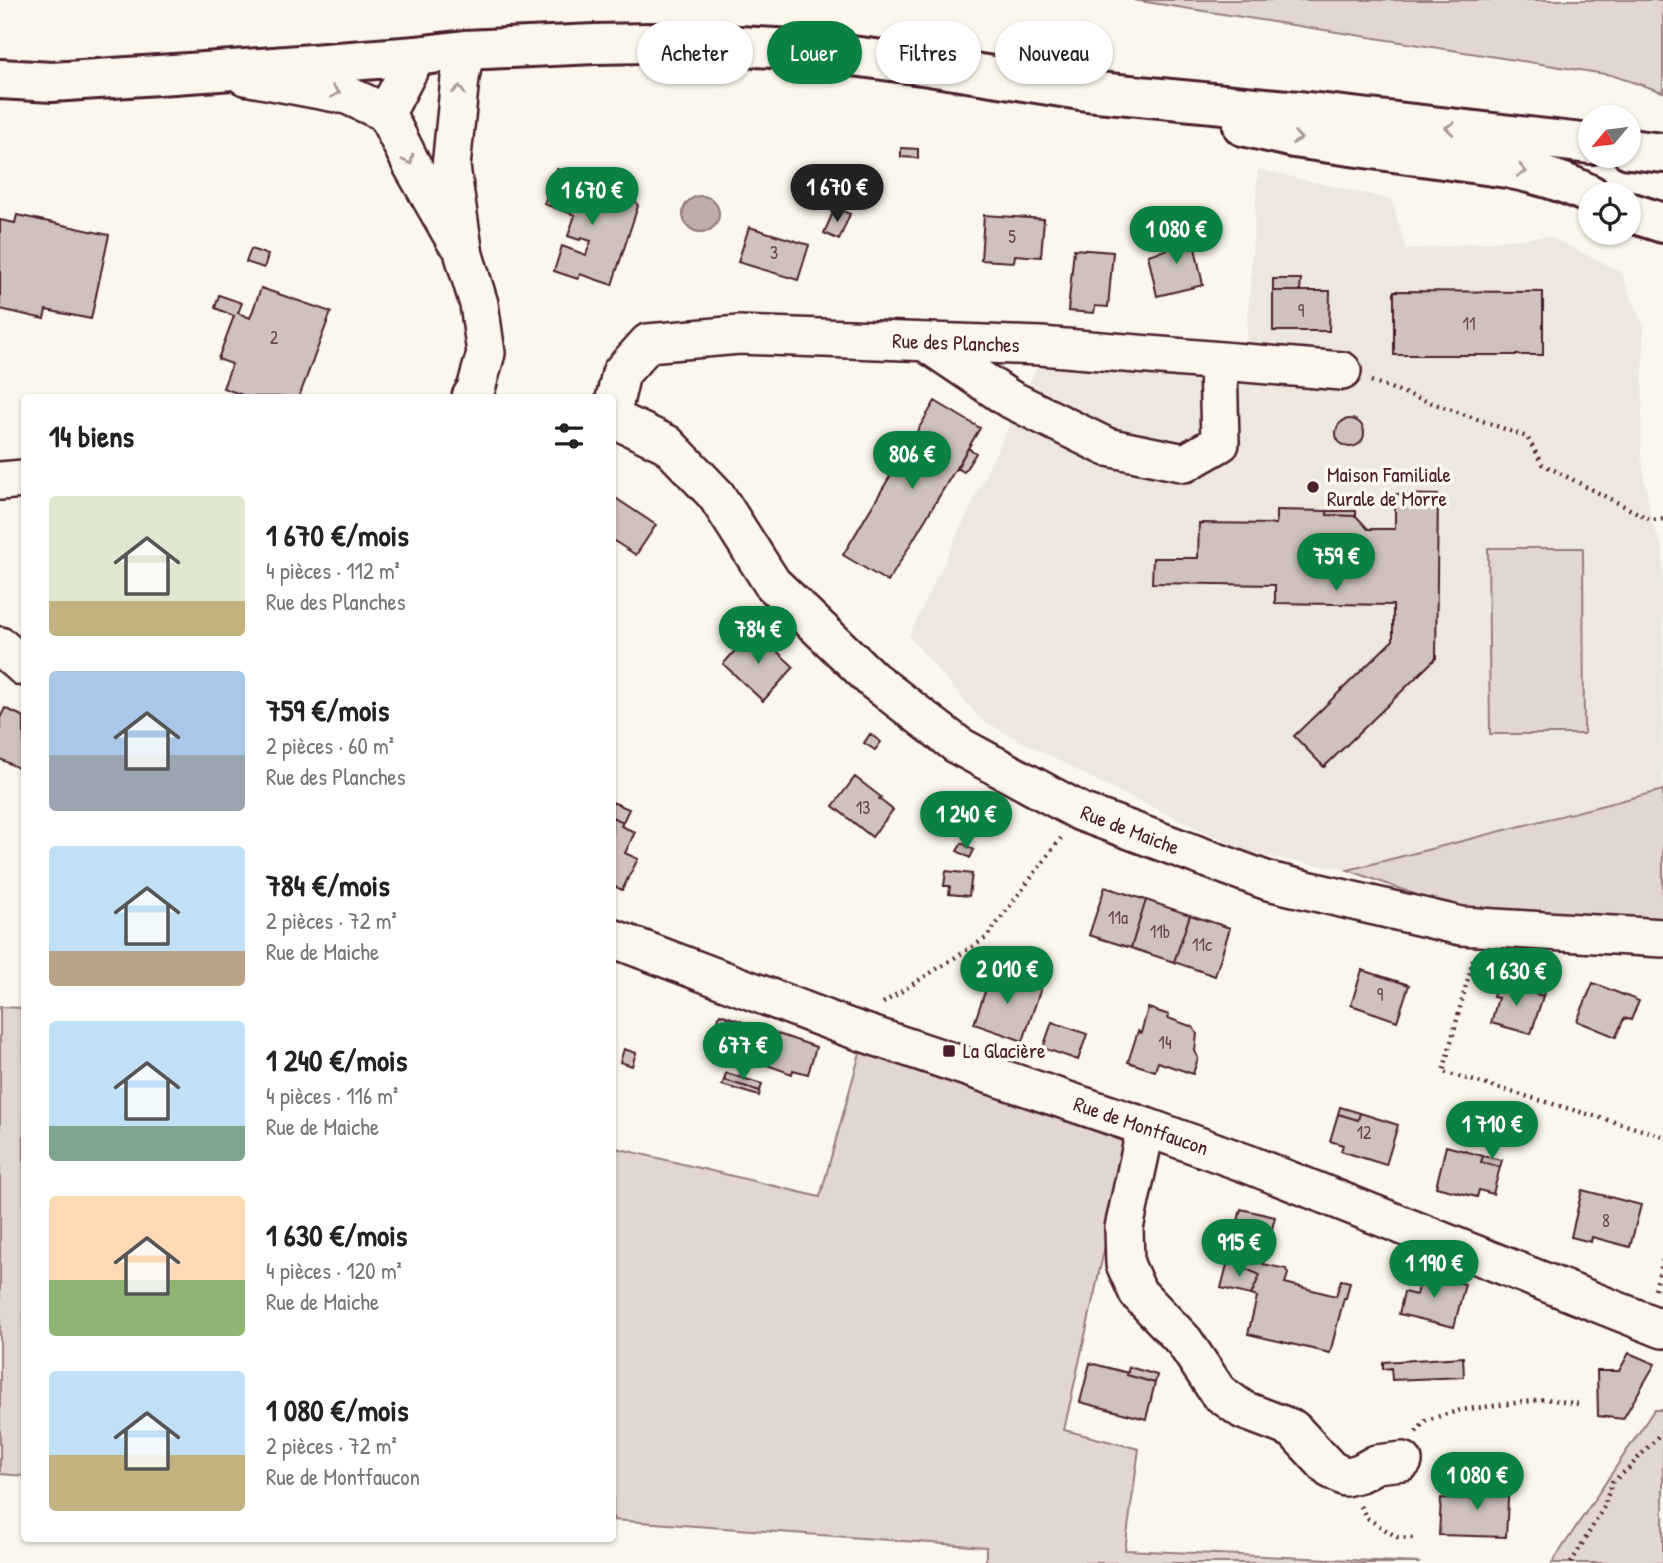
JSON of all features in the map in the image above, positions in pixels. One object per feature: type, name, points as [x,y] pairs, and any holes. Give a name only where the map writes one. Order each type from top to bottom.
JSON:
[{"type":"main road","points":[[0,79],[52,82],[416,56],[465,50],[650,43],[720,45],[793,49],[929,66],[1087,91],[1298,111],[1578,143]]},
{"type":"main road","points":[[1087,91],[1294,138],[1518,170],[1578,189]]},
{"type":"main road","points":[[1642,151],[1663,153]]},
{"type":"street","points":[[465,50],[452,167],[464,255],[479,304],[486,353],[473,394]]},
{"type":"street","points":[[386,113],[416,56]]},
{"type":"street","points":[[219,71],[347,95],[386,113],[412,165],[464,255]]},
{"type":"street","name":"Rue des Planches","points":[[616,395],[621,373],[648,343],[739,335],[1041,346],[1342,371]]},
{"type":"street","points":[[924,341],[1009,398],[1107,447],[1185,463],[1220,443],[1218,360]]},
{"type":"street","name":"Rue de Maiche","points":[[616,420],[667,444],[716,495],[772,583],[873,680],[959,746],[1081,813],[1268,881],[1461,926],[1663,938]]},
{"type":"street","points":[[0,481],[21,479]]},
{"type":"street","points":[[0,646],[21,664]]},
{"type":"street","name":"Rue de Montfaucon","points":[[616,940],[847,1027],[1248,1164],[1663,1329]]},
{"type":"street","points":[[1146,1127],[1124,1228],[1125,1264],[1138,1293],[1184,1341],[1218,1392],[1243,1410],[1293,1429],[1330,1469],[1345,1477],[1360,1473],[1376,1464],[1403,1461]]},
{"type":"path","points":[[1342,371],[1527,437],[1542,464],[1651,520],[1663,519]]},
{"type":"path","points":[[847,1027],[986,938],[1081,813]]},
{"type":"path","points":[[1481,928],[1443,1072],[1663,1136]]},
{"type":"path","points":[[1403,1461],[1410,1440],[1426,1420],[1461,1410],[1546,1399],[1580,1404]]},
{"type":"path","points":[[1571,1563],[1604,1507],[1612,1482],[1628,1469],[1663,1431]]},
{"type":"path","points":[[1345,1477],[1367,1518],[1397,1538],[1414,1538]]},
{"type":"shaded area","points":[[1133,0],[1663,0],[1663,92],[1611,75]]},
{"type":"shaded area","name":"Maison Familiale Rurale de Morre","points":[[1258,169],[1392,200],[1406,250],[1548,236],[1620,271],[1644,326],[1641,454],[1651,520],[1663,549],[1663,790],[1348,870],[1253,854],[1109,787],[981,720],[909,636],[1040,360],[1236,376],[1246,344]]},
{"type":"shaded area","points":[[701,196],[714,201],[719,214],[714,227],[701,232],[688,227],[683,214],[688,201]]},
{"type":"shaded area","points":[[1488,548],[1583,548],[1584,734],[1490,734]]},
{"type":"shaded area","points":[[1663,790],[1663,926],[1467,913],[1348,870]]},
{"type":"shaded area","points":[[0,1007],[21,1008],[21,1476],[0,1474]]},
{"type":"shaded area","points":[[862,1046],[1128,1143],[1064,1430],[1139,1449],[1125,1550],[1420,1563],[986,1563],[986,1547],[616,1520],[616,1148],[820,1197]]},
{"type":"shaded area","points":[[1654,1410],[1663,1410],[1663,1563],[1552,1563]]},
{"type":"building","points":[[901,148],[918,149],[918,158],[901,157]]},
{"type":"building","points":[[557,169],[606,189],[604,197],[610,199],[621,195],[635,199],[638,206],[612,285],[580,274],[578,279],[554,271],[562,246],[586,255],[591,241],[568,236],[575,215],[544,204]]},
{"type":"building","points":[[835,208],[850,214],[839,240],[824,233]]},
{"type":"building","points":[[17,215],[109,235],[91,319],[46,310],[44,319],[0,309],[0,220],[15,223]]},
{"type":"building","points":[[984,215],[1044,219],[1041,257],[1015,255],[1014,262],[981,260]]},
{"type":"building","points":[[749,227],[809,245],[798,280],[738,262]]},
{"type":"building","points":[[1188,228],[1203,285],[1157,296],[1148,255],[1176,247],[1173,231]]},
{"type":"building","points":[[251,249],[268,255],[264,268],[246,262]]},
{"type":"building","points":[[1074,249],[1113,252],[1108,307],[1095,306],[1094,313],[1068,311]]},
{"type":"building","points":[[1273,279],[1301,279],[1300,291],[1273,291]]},
{"type":"building","points":[[261,288],[331,312],[300,394],[240,394],[223,388],[232,364],[218,359],[234,316],[215,308],[219,295],[242,303],[238,313],[250,318]]},
{"type":"building","points":[[1273,291],[1330,291],[1329,331],[1273,331]]},
{"type":"building","points":[[1394,291],[1543,292],[1543,355],[1394,355]]},
{"type":"building","points":[[935,401],[980,428],[888,582],[843,555]]},
{"type":"building","points":[[1350,419],[1360,423],[1364,433],[1360,443],[1350,447],[1340,443],[1336,433],[1340,423]]},
{"type":"building","points":[[968,448],[976,453],[964,472],[957,468]]},
{"type":"building","points":[[1395,494],[1438,495],[1436,658],[1324,767],[1294,736],[1393,640],[1393,605],[1275,603],[1275,585],[1152,583],[1153,558],[1198,558],[1199,523],[1276,524],[1276,510],[1327,511],[1327,515],[1356,516],[1368,529],[1395,529]]},
{"type":"building","points":[[616,498],[656,525],[636,555],[616,542]]},
{"type":"building","points":[[1327,511],[1356,511],[1356,516],[1327,515]]},
{"type":"building","points":[[754,630],[794,667],[763,701],[723,664]]},
{"type":"building","points":[[5,708],[21,716],[21,770],[0,759],[0,718]]},
{"type":"building","points":[[870,734],[881,742],[875,750],[864,743]]},
{"type":"building","points":[[855,777],[893,810],[872,837],[833,806]]},
{"type":"building","points":[[616,804],[629,809],[623,822],[616,819]]},
{"type":"building","points":[[616,819],[623,822],[621,826],[635,832],[625,853],[638,859],[622,890],[616,887]]},
{"type":"building","points":[[962,843],[974,850],[970,858],[957,851]]},
{"type":"building","points":[[946,871],[972,874],[969,896],[949,894],[950,886],[944,886]]},
{"type":"building","points":[[1105,887],[1146,900],[1131,948],[1089,935]]},
{"type":"building","points":[[1146,900],[1190,915],[1174,962],[1131,948]]},
{"type":"building","points":[[1190,915],[1230,928],[1215,976],[1174,962]]},
{"type":"building","points":[[1362,970],[1409,985],[1397,1021],[1351,1005]]},
{"type":"building","points":[[992,971],[1041,988],[1023,1041],[974,1024]]},
{"type":"building","points":[[1500,972],[1547,985],[1543,996],[1497,983]]},
{"type":"building","points":[[1497,983],[1543,996],[1531,1034],[1491,1023],[1498,998],[1493,997]]},
{"type":"building","points":[[1593,983],[1639,1001],[1631,1020],[1624,1018],[1616,1037],[1577,1021]]},
{"type":"building","points":[[1148,1008],[1193,1027],[1197,1034],[1195,1051],[1198,1058],[1193,1074],[1158,1062],[1155,1071],[1128,1062],[1138,1031],[1141,1033]]},
{"type":"building","points":[[720,1014],[816,1047],[808,1074],[793,1070],[792,1074],[756,1061],[754,1067],[746,1064],[744,1070],[721,1062],[723,1056],[707,1050]]},
{"type":"building","points":[[1052,1022],[1087,1034],[1078,1060],[1043,1048]]},
{"type":"building","points":[[624,1049],[636,1053],[632,1066],[620,1062]]},
{"type":"building","points":[[726,1073],[762,1084],[760,1091],[724,1080]]},
{"type":"building","points":[[724,1080],[760,1091],[759,1096],[722,1085]]},
{"type":"building","points":[[1340,1107],[1360,1113],[1358,1120],[1338,1114]]},
{"type":"building","points":[[1360,1113],[1398,1125],[1386,1165],[1341,1151],[1343,1145],[1330,1141],[1338,1114],[1358,1120]]},
{"type":"building","points":[[1446,1146],[1483,1156],[1481,1162],[1500,1167],[1493,1194],[1479,1190],[1477,1197],[1436,1187]]},
{"type":"building","points":[[1483,1156],[1502,1160],[1500,1167],[1481,1162]]},
{"type":"building","points":[[1582,1190],[1641,1205],[1630,1247],[1592,1237],[1591,1242],[1571,1237]]},
{"type":"building","points":[[1241,1209],[1275,1217],[1263,1264],[1286,1269],[1288,1274],[1285,1283],[1336,1296],[1341,1280],[1350,1282],[1330,1353],[1248,1334],[1257,1297],[1251,1295],[1260,1275],[1228,1261]]},
{"type":"building","points":[[1228,1261],[1260,1275],[1251,1295],[1221,1288]]},
{"type":"building","points":[[1423,1266],[1432,1269],[1431,1276],[1465,1284],[1454,1327],[1399,1314],[1404,1292],[1416,1295]]},
{"type":"building","points":[[1629,1353],[1655,1364],[1623,1419],[1598,1416],[1597,1371],[1619,1371]]},
{"type":"building","points":[[1463,1357],[1464,1377],[1392,1380],[1391,1368],[1383,1369],[1383,1362]]},
{"type":"building","points":[[1090,1363],[1155,1383],[1146,1419],[1080,1402]]},
{"type":"building","points":[[1129,1367],[1157,1375],[1155,1383],[1127,1375]]},
{"type":"building","points":[[1479,1479],[1509,1480],[1506,1537],[1439,1535],[1441,1498],[1478,1499]]},
{"type":"place","name":"Maison Familiale Rurale de Morre","points":[[1313,487]]},
{"type":"place","name":"La Glacière","points":[[949,1051]]}]
